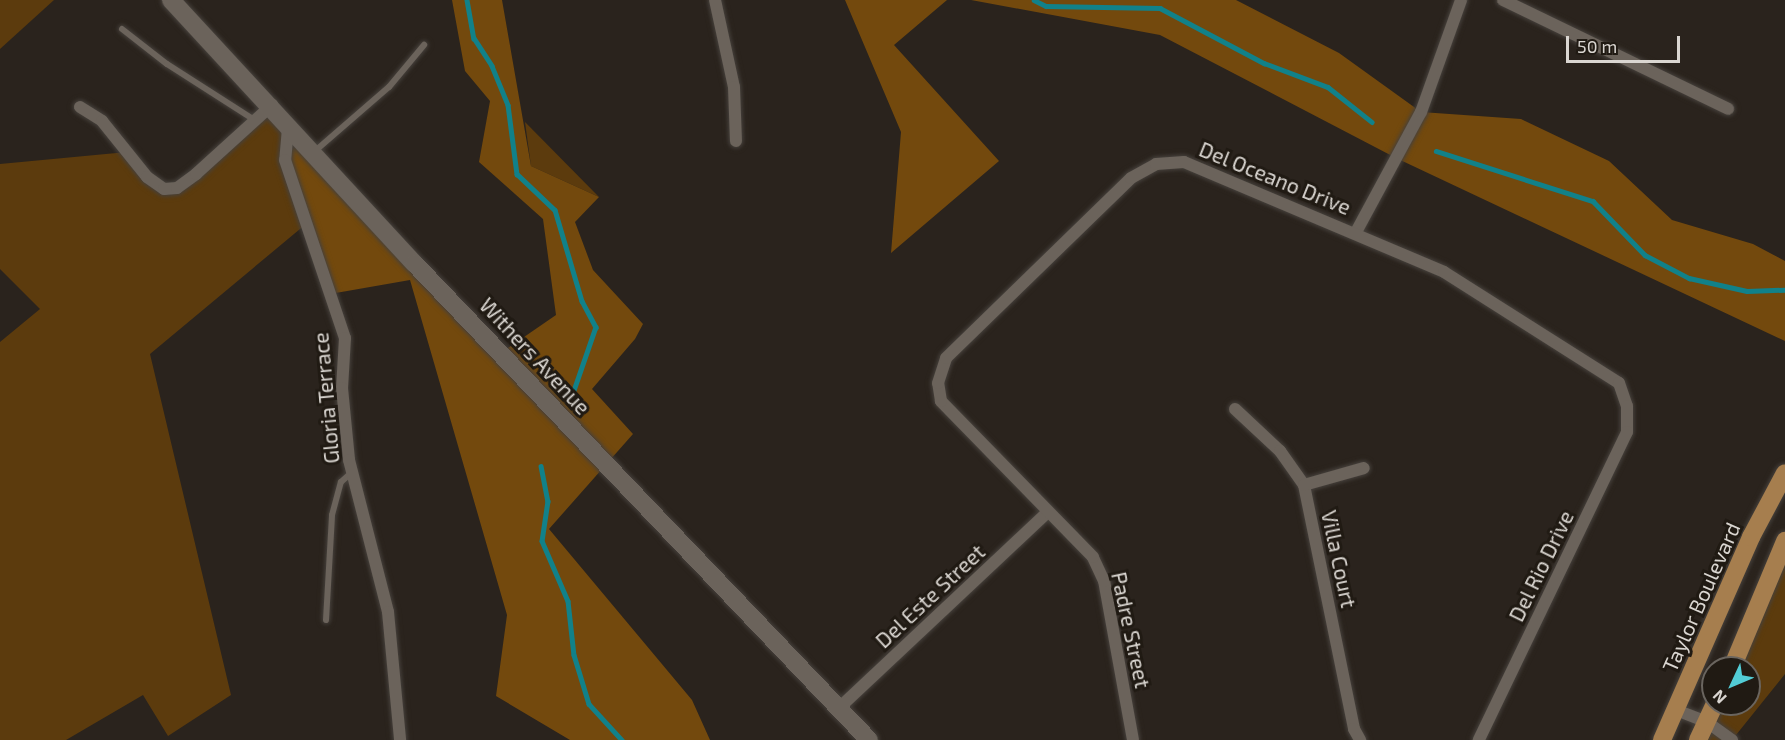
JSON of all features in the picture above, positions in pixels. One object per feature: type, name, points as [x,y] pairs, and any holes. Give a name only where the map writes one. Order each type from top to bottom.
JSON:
[{"type":"main road","name":"Taylor Boulevard","points":[[1662,740],[1751,537],[1785,473]]},
{"type":"main road","points":[[1737,656],[1785,541]]},
{"type":"main road","points":[[1698,740],[1710,716]]},
{"type":"street","name":"Withers Avenue","points":[[171,0],[272,105],[288,128],[869,740]]},
{"type":"street","points":[[715,0],[734,87],[735,141]]},
{"type":"street","points":[[1356,232],[1421,112],[1461,0]]},
{"type":"street","points":[[1503,0],[1728,109]]},
{"type":"street","points":[[80,107],[102,122],[147,177],[164,189],[177,188],[196,174],[253,119],[272,105]]},
{"type":"street","name":"Gloria Terrace","points":[[288,128],[285,160],[345,338],[342,388],[352,472],[388,612],[400,740]]},
{"type":"street","name":"Del Oceano Drive","points":[[1047,513],[941,401],[938,383],[942,369],[946,358],[1131,178],[1156,164],[1184,162],[1356,232],[1444,272],[1619,382],[1628,406]]},
{"type":"street","name":"Del Rio Drive","points":[[1479,740],[1627,432],[1628,406]]},
{"type":"street","name":"Villa Court","points":[[1235,409],[1280,451],[1304,485],[1354,729],[1360,740]]},
{"type":"street","points":[[1304,485],[1364,468]]},
{"type":"street","name":"Del Este Street","points":[[840,708],[1047,513]]},
{"type":"street","name":"Padre Street","points":[[1047,513],[1093,557],[1104,581],[1133,740]]},
{"type":"street","points":[[1676,710],[1707,722],[1732,740]]},
{"type":"lane","points":[[122,29],[167,64],[253,119]]},
{"type":"lane","points":[[312,153],[389,87],[424,45]]},
{"type":"lane","points":[[326,620],[334,506],[341,482],[352,472]]},
{"type":"shaded area","points":[[0,0],[54,0],[0,49]]},
{"type":"shaded area","points":[[452,0],[502,0],[531,166],[599,197],[575,222],[593,270],[643,324],[635,339],[592,389],[633,434],[549,529],[692,700],[710,740],[570,740],[496,696],[507,615],[410,280],[330,294],[285,160],[288,128],[502,352],[556,315],[543,219],[479,162],[490,101],[465,71]]},
{"type":"shaded area","points":[[845,0],[947,0],[894,45],[999,161],[891,253],[901,132]]},
{"type":"shaded area","points":[[971,0],[1236,0],[1339,53],[1421,112],[1521,119],[1609,161],[1672,220],[1753,244],[1785,261],[1785,341],[1396,158],[1160,35]]},
{"type":"shaded area","points":[[272,105],[288,128],[306,224],[150,354],[231,695],[168,736],[143,695],[66,740],[0,740],[0,342],[40,309],[0,269],[0,164],[127,152],[147,177],[177,188]]},
{"type":"shaded area","points":[[525,122],[599,197],[531,166]]},
{"type":"shaded area","points":[[1785,541],[1785,674],[1761,704],[1761,656],[1737,656]]},
{"type":"shaded area","points":[[1709,716],[1751,716],[1732,740],[1698,740]]},
{"type":"waterway","points":[[467,0],[474,38],[492,66],[508,105],[517,174],[555,210],[582,301],[596,327],[571,399]]},
{"type":"waterway","points":[[1034,0],[1046,6],[1160,8],[1264,63],[1328,87],[1372,122]]},
{"type":"waterway","points":[[1436,151],[1593,201],[1645,255],[1689,278],[1747,291],[1785,290]]},
{"type":"waterway","points":[[541,466],[548,501],[542,541],[568,601],[574,655],[589,704],[622,740]]}]
